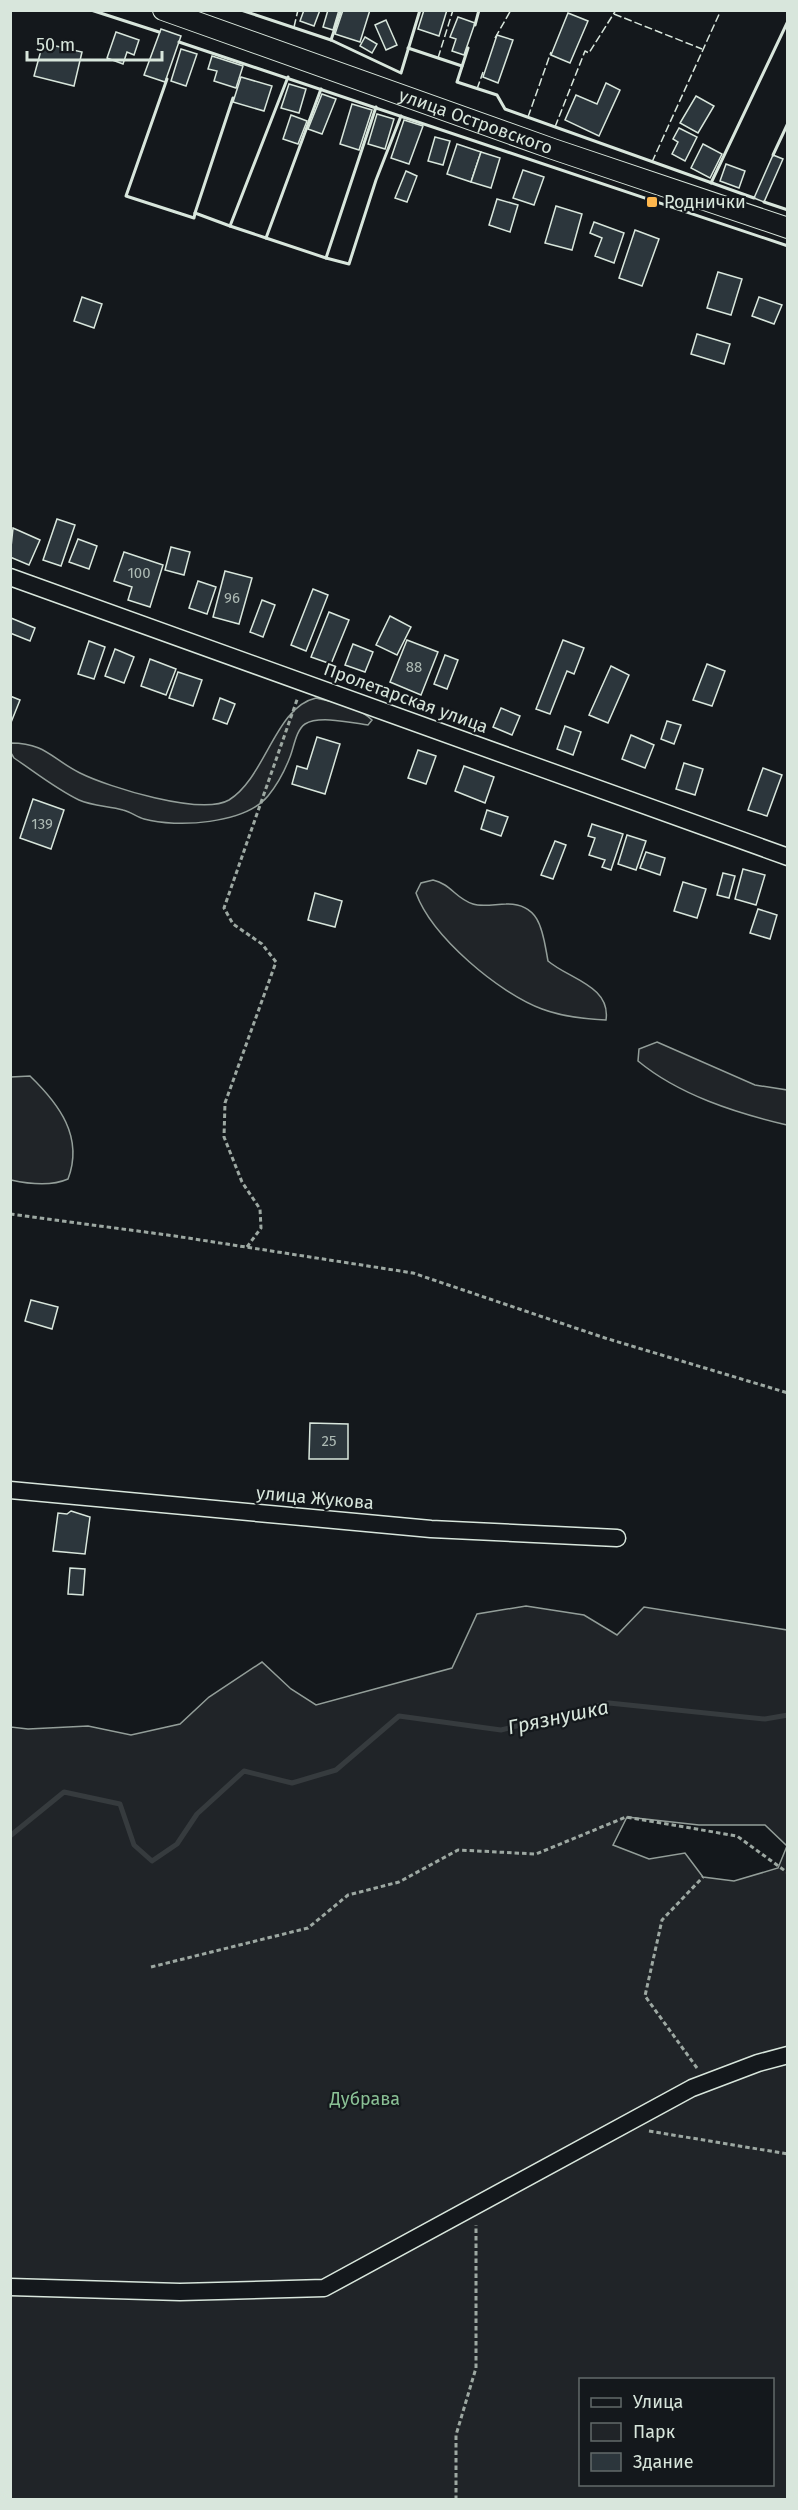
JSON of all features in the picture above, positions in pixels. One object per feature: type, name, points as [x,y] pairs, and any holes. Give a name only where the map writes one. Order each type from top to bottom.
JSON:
[{"type":"street","name":"улица Островского","points":[[164,10],[553,149],[788,228]]},
{"type":"street","name":"Пролетарская улица","points":[[10,577],[788,857]]},
{"type":"street","name":"улица Жукова","points":[[10,1490],[431,1529],[617,1538]]},
{"type":"street","points":[[10,2287],[180,2292],[324,2288],[621,2126],[707,2082],[758,2063],[788,2055]]},
{"type":"path","points":[[247,1247],[261,1228],[260,1209],[242,1182],[224,1137],[225,1103],[276,962],[262,944],[233,924],[224,908],[304,682]]},
{"type":"path","points":[[10,1214],[413,1273],[605,1338],[788,1393]]},
{"type":"path","points":[[151,1967],[308,1928],[348,1895],[399,1882],[458,1850],[536,1854],[626,1817],[737,1836],[788,1873]]},
{"type":"path","points":[[703,1877],[662,1920],[645,1996],[707,2082]]},
{"type":"path","points":[[621,2126],[788,2154]]},
{"type":"path","points":[[456,2499],[456,2436],[476,2368],[476,2205]]},
{"type":"green space","points":[[316,698],[353,708],[372,720],[368,725],[327,720],[311,721],[305,724],[297,734],[283,772],[268,796],[244,813],[227,818],[192,823],[158,822],[123,810],[84,802],[54,786],[14,758],[11,753],[11,743],[32,746],[93,779],[132,792],[177,802],[216,804],[229,800],[242,789],[290,714],[302,704]]},
{"type":"green space","points":[[433,880],[473,904],[518,905],[527,909],[539,922],[548,961],[595,991],[606,1008],[606,1020],[574,1017],[542,1009],[487,977],[452,945],[424,910],[416,893],[421,883]]},
{"type":"green space","points":[[657,1042],[755,1085],[787,1090],[787,1125],[728,1108],[671,1084],[638,1061],[639,1049]]},
{"type":"green space","points":[[30,1076],[59,1110],[71,1135],[72,1164],[68,1179],[61,1182],[40,1184],[11,1180],[11,1077]]},
{"type":"green space","name":"Дубрава","points":[[526,1606],[584,1615],[617,1635],[644,1607],[787,1630],[787,1846],[787,2499],[11,2500],[11,1727],[28,1729],[88,1726],[131,1735],[180,1724],[209,1697],[262,1662],[291,1689],[316,1705],[452,1668],[477,1614]],"holes":[[[627,1817],[699,1825],[765,1825],[787,1846],[778,1868],[734,1881],[703,1877],[685,1853],[649,1859],[613,1845]]]},
{"type":"building","points":[[304,10],[320,10],[314,26],[300,21]]},
{"type":"building","points":[[328,10],[339,10],[333,30],[323,27]]},
{"type":"building","points":[[343,10],[370,10],[360,42],[335,34]]},
{"type":"building","points":[[424,10],[447,10],[439,36],[418,29]]},
{"type":"building","points":[[568,13],[588,21],[570,63],[551,55]]},
{"type":"building","points":[[458,17],[475,23],[464,55],[452,51],[456,39],[450,37]]},
{"type":"building","points":[[386,20],[397,45],[386,50],[375,25]]},
{"type":"building","points":[[161,29],[181,36],[165,82],[144,75]]},
{"type":"building","points":[[116,32],[139,40],[134,55],[127,52],[123,64],[107,58]]},
{"type":"building","points":[[497,35],[513,40],[498,83],[483,77]]},
{"type":"building","points":[[365,37],[377,44],[372,53],[360,46]]},
{"type":"building","points":[[43,43],[82,52],[74,86],[34,76]]},
{"type":"building","points":[[181,49],[197,54],[186,86],[171,81]]},
{"type":"building","points":[[212,56],[243,66],[236,88],[214,81],[217,71],[208,69]]},
{"type":"building","points":[[241,77],[272,86],[264,111],[233,102]]},
{"type":"building","points":[[606,83],[620,90],[599,136],[565,120],[576,95],[597,104]]},
{"type":"building","points":[[289,84],[306,89],[299,113],[281,108]]},
{"type":"building","points":[[322,94],[336,99],[322,134],[308,129]]},
{"type":"building","points":[[696,96],[714,106],[698,133],[680,123]]},
{"type":"building","points":[[352,104],[372,110],[359,150],[340,144]]},
{"type":"building","points":[[377,114],[394,119],[385,149],[368,144]]},
{"type":"building","points":[[291,115],[307,121],[298,144],[283,139]]},
{"type":"building","points":[[404,120],[423,126],[409,164],[391,158]]},
{"type":"building","points":[[679,128],[697,137],[685,161],[672,154],[678,142],[673,139]]},
{"type":"building","points":[[435,137],[450,141],[443,165],[428,161]]},
{"type":"building","points":[[457,144],[481,152],[471,182],[447,174]]},
{"type":"building","points":[[703,144],[722,154],[710,178],[691,168]]},
{"type":"building","points":[[481,152],[500,158],[491,188],[471,182]]},
{"type":"building","points":[[773,155],[783,159],[764,202],[754,198]]},
{"type":"building","points":[[726,164],[745,171],[739,188],[720,181]]},
{"type":"building","points":[[523,170],[544,177],[534,205],[513,198]]},
{"type":"building","points":[[406,171],[417,176],[407,202],[395,198]]},
{"type":"building","points":[[497,199],[518,205],[510,232],[489,225]]},
{"type":"building","points":[[556,206],[582,214],[572,250],[545,243]]},
{"type":"building","points":[[594,222],[624,233],[614,263],[595,256],[602,238],[590,233]]},
{"type":"building","points":[[635,230],[659,239],[642,286],[619,278]]},
{"type":"building","points":[[718,272],[742,279],[731,315],[707,308]]},
{"type":"building","points":[[82,297],[102,304],[94,328],[74,321]]},
{"type":"building","points":[[759,297],[782,305],[774,324],[752,316]]},
{"type":"building","points":[[697,334],[730,344],[724,364],[691,354]]},
{"type":"building","points":[[57,519],[75,525],[61,566],[43,560]]},
{"type":"building","points":[[13,528],[40,540],[29,565],[10,557]]},
{"type":"building","points":[[78,539],[97,546],[89,569],[69,562]]},
{"type":"building","points":[[171,547],[190,552],[184,575],[165,570]]},
{"type":"building","points":[[124,552],[163,565],[150,607],[128,600],[132,587],[114,581]]},
{"type":"building","points":[[225,571],[252,578],[239,624],[213,617]]},
{"type":"building","points":[[198,581],[216,587],[207,614],[189,608]]},
{"type":"building","points":[[313,589],[328,595],[306,651],[291,645]]},
{"type":"building","points":[[262,600],[275,605],[263,637],[250,632]]},
{"type":"building","points":[[329,612],[349,620],[331,664],[311,657]]},
{"type":"building","points":[[390,616],[411,627],[397,655],[376,645]]},
{"type":"building","points":[[11,618],[35,628],[30,641],[10,633]]},
{"type":"building","points":[[407,640],[438,652],[421,695],[390,682]]},
{"type":"building","points":[[563,640],[584,648],[574,674],[567,671],[550,714],[536,709]]},
{"type":"building","points":[[89,641],[105,647],[94,679],[78,674]]},
{"type":"building","points":[[353,644],[373,652],[365,672],[345,665]]},
{"type":"building","points":[[115,649],[134,657],[124,683],[105,676]]},
{"type":"building","points":[[445,655],[458,660],[447,689],[434,684]]},
{"type":"building","points":[[150,659],[176,669],[166,695],[141,686]]},
{"type":"building","points":[[707,664],[725,671],[712,706],[693,700]]},
{"type":"building","points":[[611,666],[629,675],[608,723],[589,715]]},
{"type":"building","points":[[178,672],[202,680],[193,706],[169,698]]},
{"type":"building","points":[[10,696],[20,700],[10,725]]},
{"type":"building","points":[[220,698],[235,704],[227,724],[213,719]]},
{"type":"building","points":[[501,708],[520,716],[512,735],[493,727]]},
{"type":"building","points":[[667,721],[681,725],[674,744],[661,739]]},
{"type":"building","points":[[565,726],[581,732],[573,755],[557,749]]},
{"type":"building","points":[[631,735],[654,745],[645,768],[622,759]]},
{"type":"building","points":[[317,737],[340,744],[325,794],[292,784],[297,766],[307,769]]},
{"type":"building","points":[[418,750],[436,756],[426,784],[408,778]]},
{"type":"building","points":[[684,763],[703,769],[695,795],[676,789]]},
{"type":"building","points":[[464,766],[494,777],[485,803],[455,791]]},
{"type":"building","points":[[763,768],[782,775],[767,816],[748,810]]},
{"type":"building","points":[[33,799],[64,810],[51,849],[20,838]]},
{"type":"building","points":[[487,810],[508,817],[501,836],[481,829]]},
{"type":"building","points":[[592,824],[623,834],[611,870],[602,867],[605,860],[589,855],[595,838],[588,836]]},
{"type":"building","points":[[627,835],[646,841],[636,870],[618,864]]},
{"type":"building","points":[[555,841],[566,845],[553,879],[541,875]]},
{"type":"building","points":[[646,852],[665,858],[660,875],[640,868]]},
{"type":"building","points":[[743,869],[765,875],[756,905],[735,899]]},
{"type":"building","points":[[723,873],[735,876],[729,898],[717,895]]},
{"type":"building","points":[[683,882],[706,889],[697,918],[674,911]]},
{"type":"building","points":[[315,893],[342,901],[335,927],[308,920]]},
{"type":"building","points":[[758,909],[777,915],[770,939],[750,933]]},
{"type":"building","points":[[31,1300],[58,1307],[52,1329],[25,1321]]},
{"type":"building","points":[[310,1423],[348,1424],[348,1459],[309,1459]]},
{"type":"building","points":[[71,1511],[90,1517],[85,1554],[53,1551],[58,1513],[67,1514]]},
{"type":"building","points":[[70,1568],[85,1569],[83,1595],[68,1594]]},
{"type":"waterway","name":"Грязнушка","points":[[10,1836],[64,1792],[120,1804],[134,1845],[152,1861],[177,1844],[197,1814],[244,1771],[292,1783],[336,1770],[399,1716],[501,1730],[609,1703],[765,1719],[788,1715]]},
{"type":"fence","points":[[294,27],[298,10]]},
{"type":"fence","points":[[438,58],[453,10]]},
{"type":"fence","points":[[495,38],[511,10]]},
{"type":"fence","points":[[555,127],[585,51],[589,53],[616,10]]},
{"type":"fence","points":[[652,162],[721,10]]},
{"type":"fence","points":[[614,14],[702,49]]},
{"type":"fence","points":[[528,117],[551,52]]},
{"type":"fence","points":[[477,89],[483,72]]},
{"type":"wall","points":[[91,10],[159,32]]},
{"type":"wall","points":[[241,10],[331,40],[401,73],[420,10]]},
{"type":"wall","points":[[331,40],[341,10]]},
{"type":"wall","points":[[475,25],[479,10]]},
{"type":"wall","points":[[711,183],[788,21]]},
{"type":"wall","points":[[179,42],[788,246]]},
{"type":"wall","points":[[408,48],[462,66]]},
{"type":"wall","points":[[468,48],[457,82],[497,95],[505,109],[754,198]]},
{"type":"wall","points":[[233,98],[195,213],[230,226],[288,77]]},
{"type":"wall","points":[[167,79],[126,196],[194,218],[195,213]]},
{"type":"wall","points":[[230,226],[266,238],[321,89]]},
{"type":"wall","points":[[266,238],[326,258],[376,107]]},
{"type":"wall","points":[[326,258],[349,264],[376,180],[401,116]]},
{"type":"wall","points":[[773,155],[788,123]]},
{"type":"wall","points":[[764,202],[788,210]]},
{"type":"place","name":"Роднички","points":[[652,202]]}]
